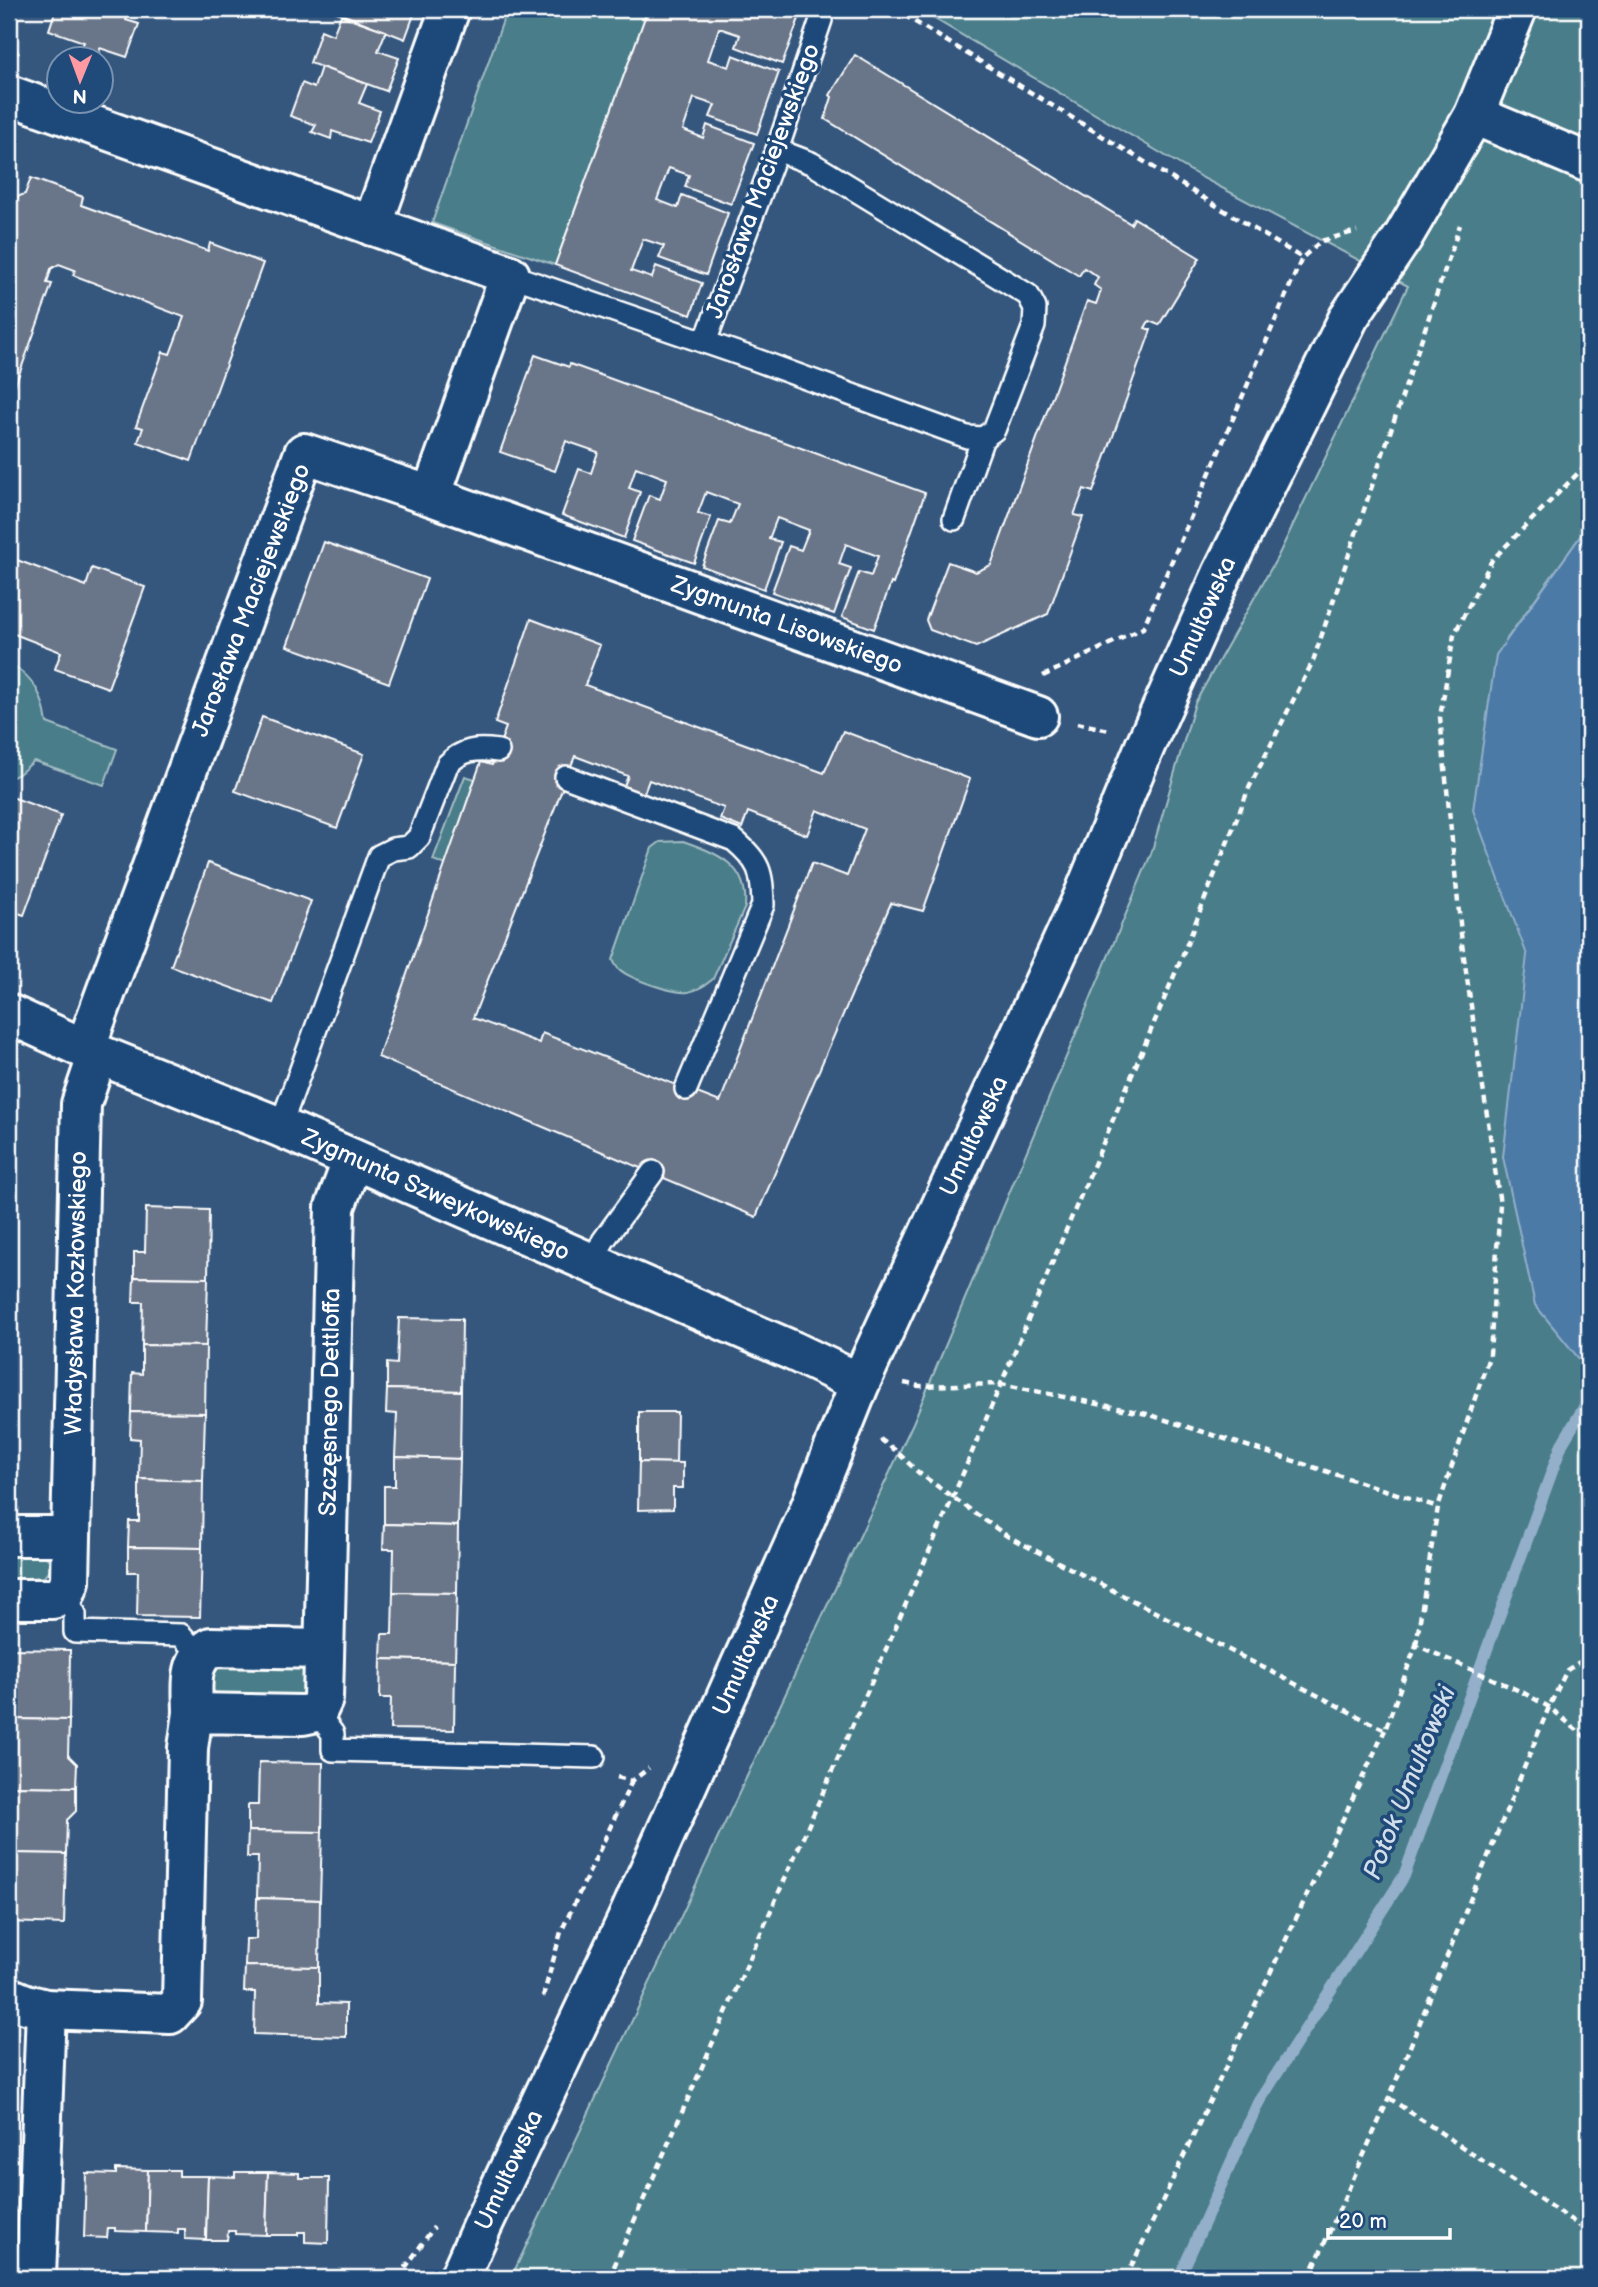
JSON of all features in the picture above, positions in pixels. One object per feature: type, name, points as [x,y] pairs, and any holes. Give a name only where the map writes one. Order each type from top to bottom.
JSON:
[{"type":"street","points":[[372,226],[450,9]]},
{"type":"street","name":"Umultowska","points":[[459,2278],[627,1920],[806,1518],[860,1383],[1083,897],[1145,746],[1222,574],[1349,317],[1403,237],[1474,115],[1517,9]]},
{"type":"street","points":[[9,95],[510,275],[431,496]]},
{"type":"street","points":[[1474,115],[1589,163]]},
{"type":"street","name":"Jarosława Maciejewskiego","points":[[92,1051],[304,453],[431,496]]},
{"type":"street","name":"Zygmunta Lisowskiego","points":[[431,496],[1038,716]]},
{"type":"street","name":"Zygmunta Szweykowskiego","points":[[9,1014],[92,1051],[280,1127],[793,1351],[860,1383]]},
{"type":"street","name":"Władysława Kozłowskiego","points":[[65,1594],[70,1581],[81,1104],[92,1051]]},
{"type":"street","name":"Szczęsnego Dettloffa","points":[[317,1712],[323,1699],[335,1207],[353,1159]]},
{"type":"street","points":[[9,1536],[70,1536]]},
{"type":"street","points":[[9,1599],[53,1600],[65,1594]]},
{"type":"street","points":[[9,1997],[46,2009],[170,2014],[182,2001],[187,1748],[193,1713],[194,1667],[199,1655],[211,1647],[324,1649]]},
{"type":"street","points":[[193,1713],[303,1715],[317,1712]]},
{"type":"street","points":[[36,2278],[46,2009]]},
{"type":"lane","name":"Jarosława Maciejewskiego","points":[[705,342],[777,150],[821,20]]},
{"type":"lane","points":[[777,150],[811,163],[1028,295],[1035,308],[1034,326],[994,430],[982,438],[954,519]]},
{"type":"lane","points":[[510,275],[968,437],[982,438]]},
{"type":"lane","points":[[280,1127],[379,856],[393,849],[409,848],[419,837],[447,765],[456,756],[468,750],[498,751]]},
{"type":"lane","points":[[566,777],[734,840],[754,857],[762,880],[763,905],[686,1089]]},
{"type":"lane","points":[[592,1264],[603,1241],[653,1172]]},
{"type":"lane","points":[[65,1594],[75,1614],[75,1632],[181,1635],[199,1655]]},
{"type":"lane","points":[[317,1712],[333,1734],[333,1750],[594,1758]]},
{"type":"path","points":[[894,9],[1302,258],[1143,628],[993,699]]},
{"type":"path","points":[[609,2278],[953,1497],[1179,964],[1249,788],[1313,661],[1462,216]]},
{"type":"path","points":[[1126,2278],[1385,1730],[1416,1645],[1438,1507],[1490,1354],[1500,1204],[1462,944],[1440,717],[1454,635],[1492,559],[1589,462]]},
{"type":"path","points":[[1038,716],[1106,728],[1145,746]]},
{"type":"path","points":[[1385,1730],[1007,1536],[919,1473],[895,1450],[863,1427],[860,1383],[889,1378],[919,1387],[1001,1384],[1147,1414],[1438,1507]]},
{"type":"path","points":[[1416,1645],[1522,1692],[1549,1707],[1589,1740]]},
{"type":"path","points":[[1309,2278],[1389,2098],[1549,1707],[1567,1670],[1589,1656]]},
{"type":"path","points":[[540,2008],[561,1932],[632,1781]]},
{"type":"path","points":[[1389,2098],[1589,2232]]},
{"type":"green space","points":[[507,9],[648,9],[555,265],[432,223]]},
{"type":"green space","points":[[918,9],[1589,9],[1589,524],[1506,640],[1589,1116],[1589,2278],[511,2278],[913,1423],[1151,854],[1195,703],[1278,556],[1408,286],[1201,177]]},
{"type":"green space","points":[[9,663],[25,674],[36,688],[47,723],[117,749],[104,785],[34,761],[9,779]]},
{"type":"green space","points":[[465,776],[475,779],[446,865],[433,860]]},
{"type":"green space","points":[[683,841],[708,850],[728,863],[742,881],[745,893],[745,907],[713,979],[688,992],[673,991],[642,981],[619,969],[613,960],[652,848],[660,842]]},
{"type":"green space","points":[[9,1553],[44,1554],[53,1566],[44,1577],[9,1579]]},
{"type":"green space","points":[[219,1667],[300,1669],[306,1673],[309,1691],[303,1696],[292,1697],[216,1693],[210,1688],[211,1672]]},
{"type":"water","points":[[1589,524],[1589,1371],[1535,1305],[1503,1157],[1527,955],[1473,810],[1496,655]]},
{"type":"building","points":[[56,9],[130,9],[126,20],[139,24],[127,57],[116,53],[116,46],[82,46],[84,42],[49,30]]},
{"type":"building","points":[[329,9],[416,9],[405,39]]},
{"type":"building","points":[[648,9],[789,9],[801,13],[782,64],[736,47],[740,35],[719,28],[708,60],[729,67],[733,55],[779,72],[757,134],[710,117],[715,105],[694,98],[683,130],[703,138],[707,125],[754,143],[731,204],[685,187],[689,175],[669,168],[657,200],[678,208],[682,195],[728,213],[706,275],[659,258],[664,246],[643,239],[631,271],[652,278],[656,266],[702,283],[691,315],[555,265]]},
{"type":"building","points":[[341,15],[386,31],[378,51],[399,58],[386,91],[310,63],[321,30],[333,35]]},
{"type":"building","points":[[855,55],[1131,224],[1134,218],[1200,258],[1159,325],[1149,321],[1145,328],[1151,330],[1093,492],[1084,489],[1074,515],[1083,517],[1048,614],[976,647],[930,630],[926,620],[948,562],[976,572],[991,565],[1087,301],[1096,304],[1101,290],[1094,285],[1098,277],[1084,268],[1079,276],[825,119],[832,97],[830,95]]},
{"type":"building","points":[[321,67],[367,84],[359,103],[380,111],[368,143],[332,131],[331,139],[312,132],[316,125],[290,116],[302,83],[314,88]]},
{"type":"building","points":[[31,178],[83,197],[81,205],[208,251],[210,243],[263,263],[191,461],[138,442],[143,428],[136,426],[163,352],[170,354],[184,317],[73,275],[75,270],[59,264],[51,269],[47,283],[52,284],[9,402],[9,193],[17,197],[25,194]]},
{"type":"building","points":[[535,355],[569,367],[570,364],[925,493],[874,629],[842,617],[859,572],[871,576],[878,556],[846,544],[839,564],[851,568],[834,614],[772,592],[789,546],[801,550],[809,530],[777,518],[769,539],[781,542],[764,589],[702,566],[719,521],[730,524],[738,504],[706,492],[698,513],[711,517],[694,563],[632,541],[649,495],[660,499],[667,479],[636,467],[629,488],[640,492],[624,538],[562,515],[579,469],[591,473],[598,452],[566,441],[555,471],[500,452]]},
{"type":"building","points":[[324,542],[427,579],[389,683],[287,646]]},
{"type":"building","points":[[9,557],[86,586],[92,568],[145,587],[108,688],[55,669],[61,652],[9,632]]},
{"type":"building","points":[[531,619],[600,645],[585,685],[824,773],[843,731],[970,779],[923,911],[891,903],[756,1217],[378,1057],[481,762],[492,765],[506,727],[495,723]],"holes":[[[575,756],[628,776],[623,788],[643,796],[649,780],[724,808],[720,819],[742,828],[748,812],[807,835],[817,810],[865,829],[847,876],[812,863],[720,1102],[542,1033],[539,1043],[473,1018]]]},
{"type":"building","points":[[262,717],[364,754],[337,828],[235,791]]},
{"type":"building","points":[[9,796],[61,815],[24,915],[9,910]]},
{"type":"building","points":[[208,863],[311,901],[273,1003],[171,966]]},
{"type":"building","points":[[146,1208],[209,1210],[208,1278],[134,1277],[134,1252],[145,1252]]},
{"type":"building","points":[[134,1277],[208,1278],[206,1346],[142,1345],[143,1302],[133,1302]]},
{"type":"building","points":[[399,1318],[462,1319],[461,1391],[387,1389],[387,1363],[397,1364]]},
{"type":"building","points":[[142,1345],[206,1346],[205,1413],[131,1412],[132,1373],[142,1374]]},
{"type":"building","points":[[387,1389],[461,1391],[460,1459],[395,1457],[397,1414],[386,1413]]},
{"type":"building","points":[[131,1412],[205,1413],[203,1481],[139,1479],[140,1439],[130,1438]]},
{"type":"building","points":[[639,1412],[677,1412],[676,1463],[639,1462]]},
{"type":"building","points":[[395,1457],[460,1459],[458,1526],[384,1524],[384,1486],[395,1486]]},
{"type":"building","points":[[639,1462],[683,1463],[683,1488],[673,1488],[673,1509],[638,1510]]},
{"type":"building","points":[[139,1479],[203,1481],[202,1548],[128,1547],[129,1521],[139,1521]]},
{"type":"building","points":[[384,1524],[458,1526],[457,1593],[393,1592],[394,1549],[383,1549]]},
{"type":"building","points":[[128,1547],[202,1548],[200,1617],[137,1616],[138,1572],[128,1572]]},
{"type":"building","points":[[393,1592],[457,1593],[455,1661],[381,1659],[382,1634],[392,1634]]},
{"type":"building","points":[[9,1649],[70,1650],[69,1720],[9,1719]]},
{"type":"building","points":[[381,1659],[455,1661],[454,1730],[390,1729],[391,1698],[380,1698]]},
{"type":"building","points":[[9,1719],[69,1720],[68,1755],[77,1764],[76,1787],[9,1786]]},
{"type":"building","points":[[259,1762],[323,1763],[322,1832],[248,1831],[248,1805],[258,1805]]},
{"type":"building","points":[[9,1786],[76,1787],[76,1811],[67,1820],[66,1854],[9,1853]]},
{"type":"building","points":[[248,1831],[322,1832],[320,1900],[257,1898],[258,1857],[247,1857]]},
{"type":"building","points":[[9,1853],[66,1854],[64,1924],[9,1922]]},
{"type":"building","points":[[257,1898],[320,1900],[319,1967],[245,1966],[246,1939],[256,1939]]},
{"type":"building","points":[[245,1966],[319,1967],[319,2003],[346,2004],[346,2037],[254,2034],[255,1992],[244,1992]]},
{"type":"building","points":[[116,2169],[148,2170],[146,2232],[115,2231],[115,2228],[108,2228],[107,2238],[84,2237],[86,2173],[116,2174]]},
{"type":"building","points":[[148,2170],[179,2170],[179,2176],[208,2176],[206,2240],[185,2239],[185,2229],[178,2229],[178,2233],[146,2232]]},
{"type":"building","points":[[235,2172],[268,2172],[266,2235],[235,2234],[235,2231],[228,2231],[227,2240],[206,2240],[208,2176],[235,2177]]},
{"type":"building","points":[[268,2172],[299,2173],[299,2178],[329,2178],[328,2243],[305,2242],[305,2232],[298,2232],[298,2235],[266,2235]]},
{"type":"waterway","name":"Potok Umultowski","points":[[1179,2278],[1258,2103],[1404,1876],[1562,1444],[1589,1399]]}]
